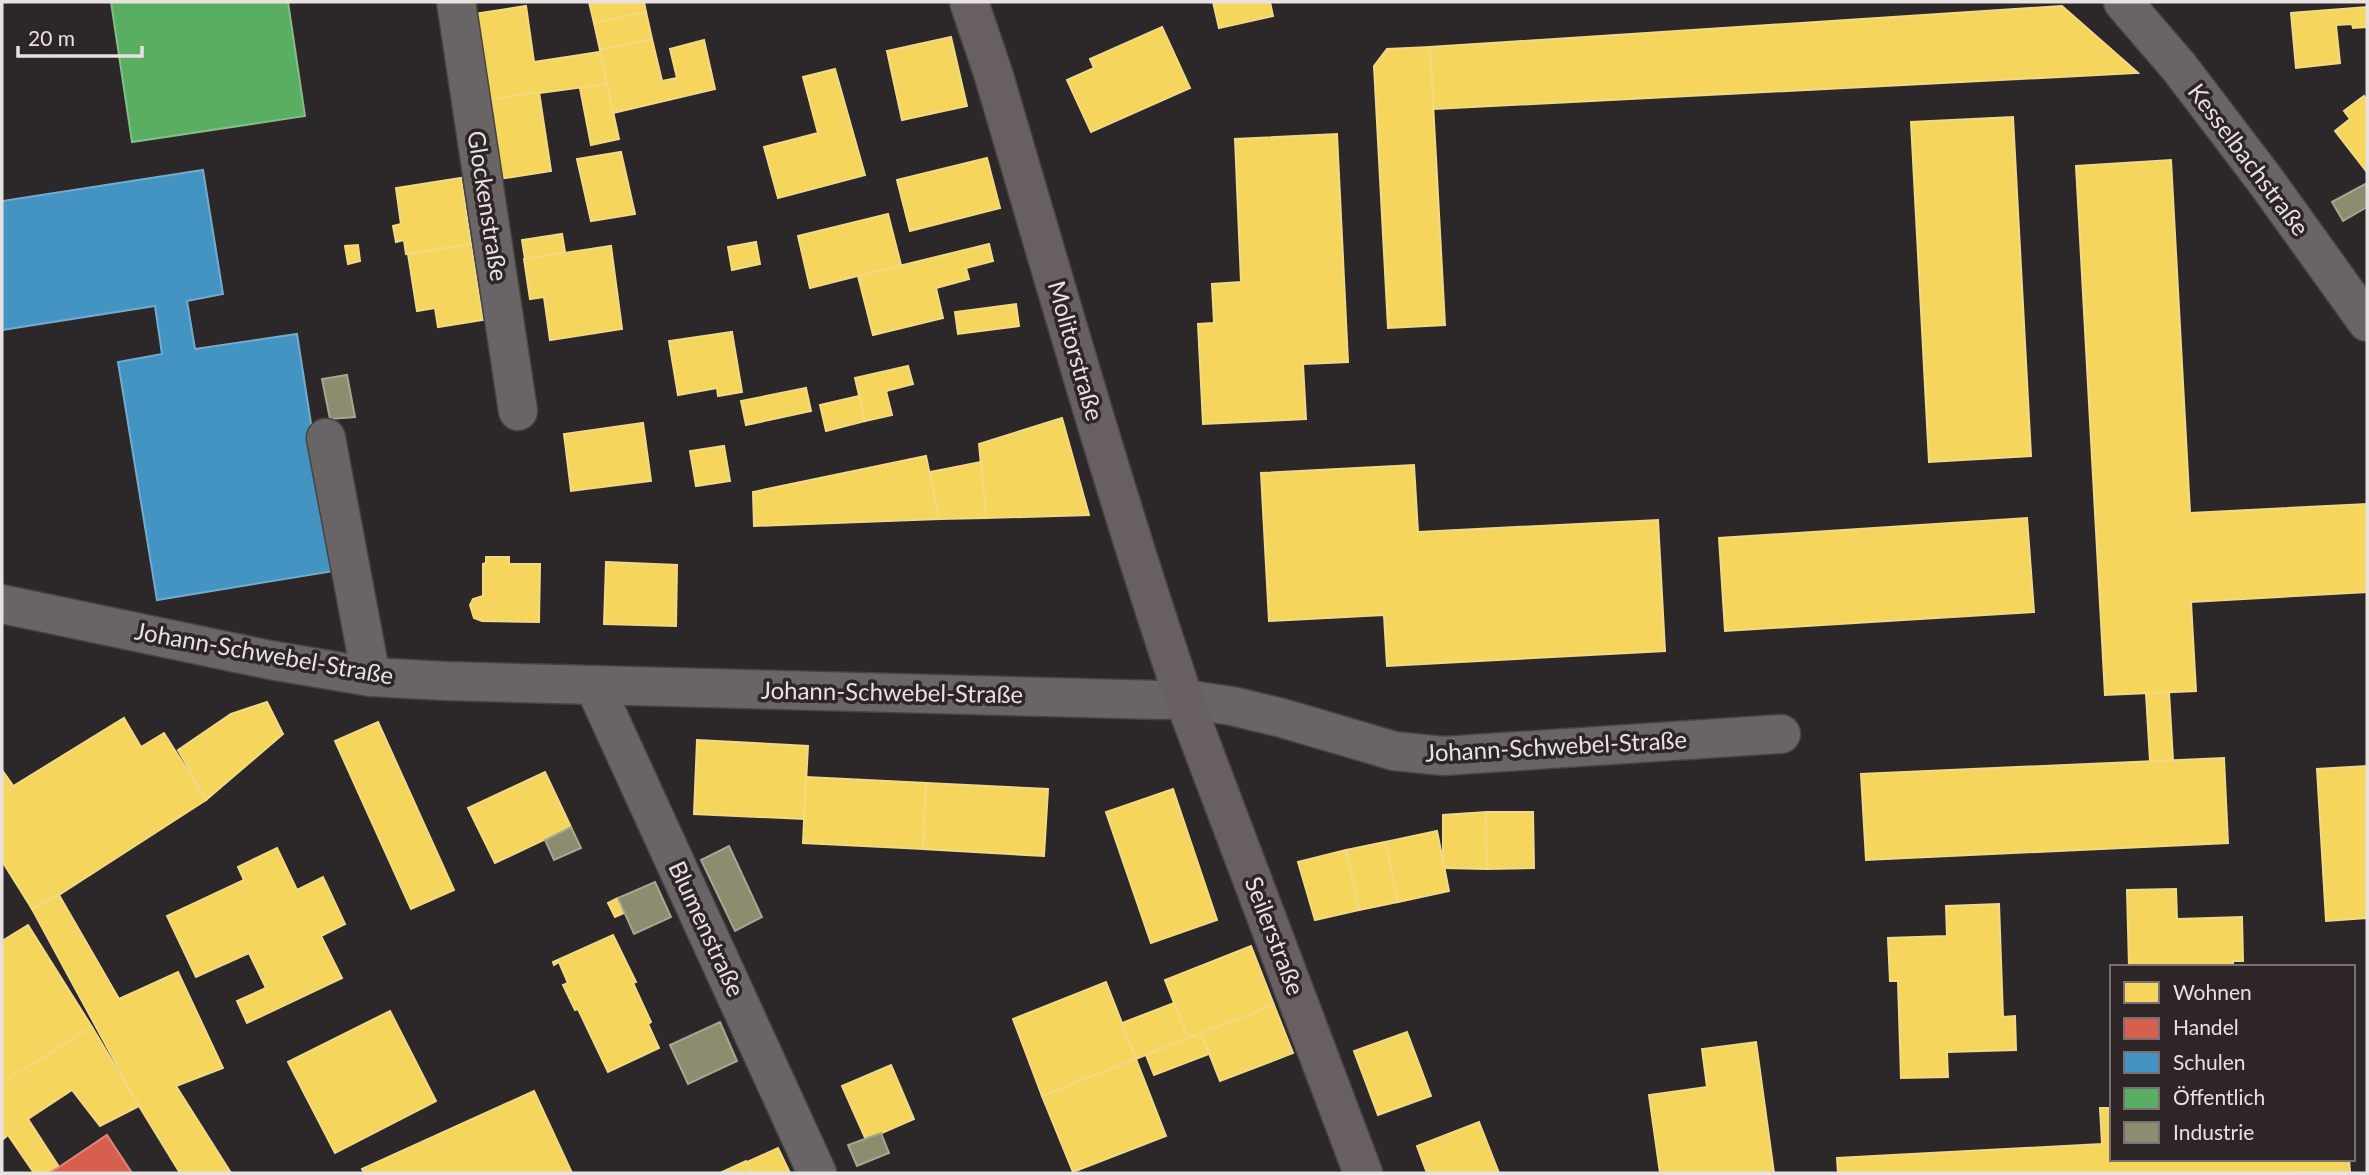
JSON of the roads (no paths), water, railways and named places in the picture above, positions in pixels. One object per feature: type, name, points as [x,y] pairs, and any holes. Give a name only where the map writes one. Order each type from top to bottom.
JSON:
[{"type":"main road","name":"Molitorstraße","points":[[969,2],[993,73],[1126,522],[1184,699]]},
{"type":"main road","name":"Seilerstraße","points":[[1184,699],[1363,1173]]},
{"type":"street","name":"Glockenstraße","points":[[456,2],[518,411]]},
{"type":"street","name":"Kesselbachstraße","points":[[2123,2],[2179,67],[2367,322]]},
{"type":"street","points":[[326,438],[371,677]]},
{"type":"street","name":"Johann-Schwebel-Straße","points":[[2,604],[270,660],[371,677],[1184,699],[1232,706],[1282,718],[1394,751],[1443,756],[1781,734]]},
{"type":"street","name":"Blumenstraße","points":[[594,685],[817,1173]]}]
